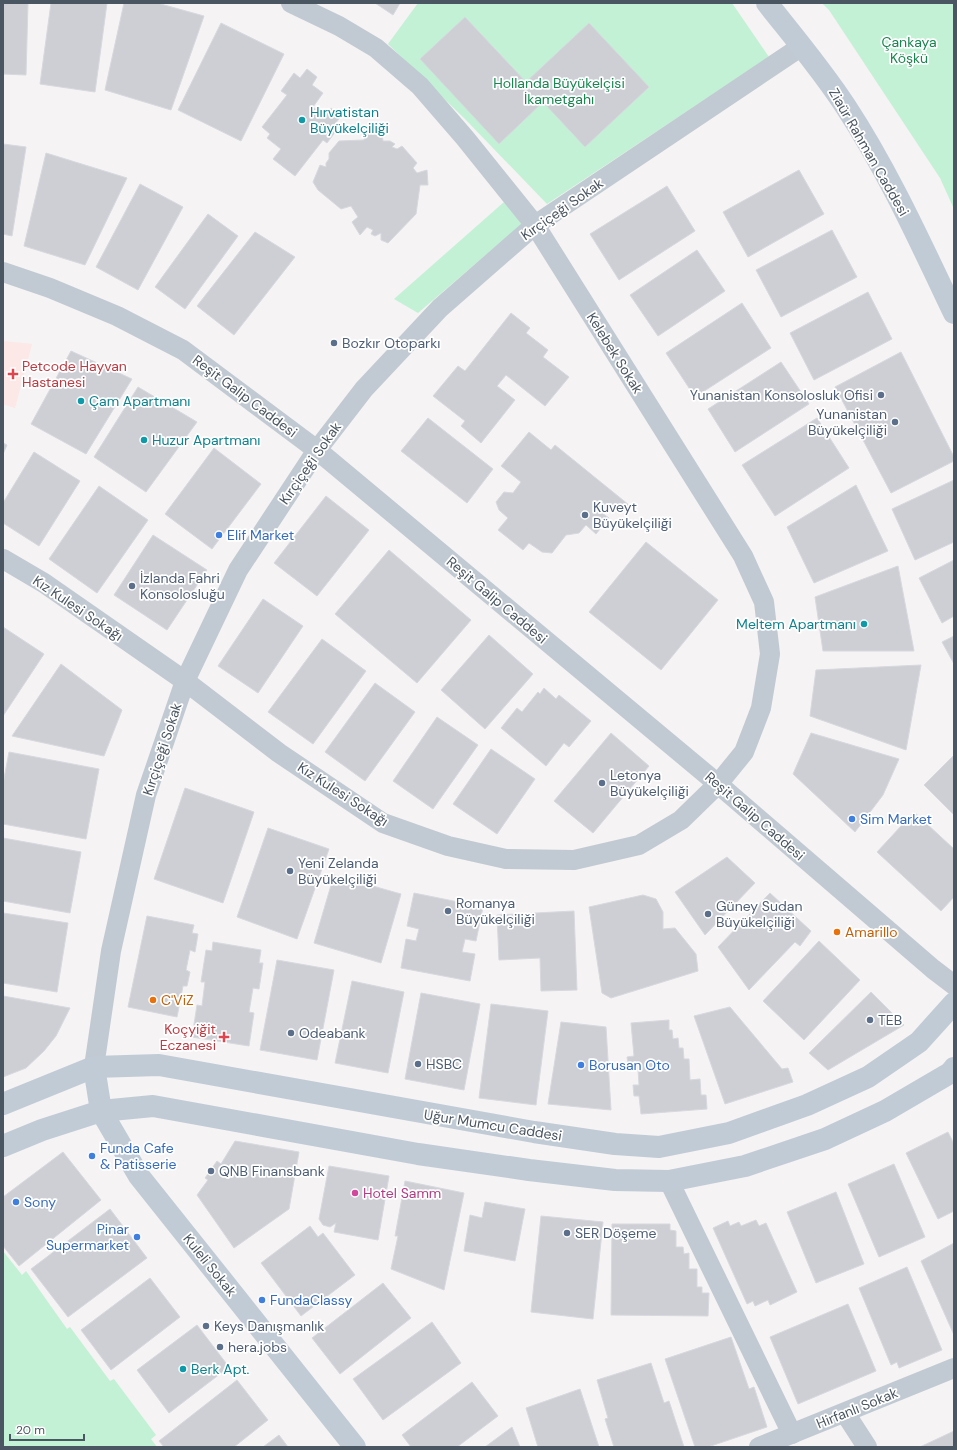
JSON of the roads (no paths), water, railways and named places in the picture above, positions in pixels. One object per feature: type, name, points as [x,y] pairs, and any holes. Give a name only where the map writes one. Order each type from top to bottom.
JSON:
[{"type":"main road","name":"Ziaür Rahman Caddesi","points":[[767,3],[802,46],[846,107],[905,212],[954,313]]},
{"type":"main road","name":"Uğur Mumcu Caddesi","points":[[3,1104],[94,1067],[159,1065],[519,1129],[615,1144],[659,1147],[729,1133],[807,1105],[868,1077],[919,1042],[954,1003]]},
{"type":"main road","name":"Kuleli Sokak","points":[[94,1067],[101,1111],[139,1176],[355,1447]]},
{"type":"main road","points":[[3,1146],[42,1130],[101,1111],[154,1106],[418,1154],[529,1170],[615,1180],[669,1181],[744,1166],[825,1139],[885,1111],[950,1073],[954,1068]]},
{"type":"street","name":"Kelebek Sokak","points":[[291,3],[339,26],[376,48],[420,86],[465,138],[535,225],[743,556],[764,602],[770,654],[761,708],[744,752],[718,784]]},
{"type":"street","name":"Kırçiçeği Sokak","points":[[94,1067],[111,951],[146,795],[185,681],[238,570],[317,450],[364,389],[440,308],[535,225],[802,46]]},
{"type":"street","name":"Reşit Galip Caddesi","points":[[3,272],[50,288],[117,316],[183,350],[317,450],[718,784],[933,969],[954,985]]},
{"type":"street","name":"Kız Kulesi Sokağı","points":[[3,559],[44,583],[185,681],[279,753],[383,823],[448,846],[506,859],[574,860],[639,845],[681,820],[718,784]]},
{"type":"street","points":[[669,1181],[792,1434]]},
{"type":"street","name":"Hirfanlı Sokak","points":[[759,1447],[954,1368]]},
{"type":"street","points":[[845,1413],[868,1447]]},
{"type":"place","name":"Hırvatistan Büyükelçiliği","points":[[302,120]]},
{"type":"place","name":"Bozkır Otoparkı","points":[[334,343]]},
{"type":"place","name":"Petcode Hayvan Hastanesi","points":[[13,374]]},
{"type":"place","name":"Yunanistan Konsolosluk Ofisi","points":[[881,395]]},
{"type":"place","name":"Çam Apartmanı","points":[[81,401]]},
{"type":"place","name":"Yunanistan Büyükelçiliği","points":[[895,422]]},
{"type":"place","name":"Huzur Apartmanı","points":[[144,440]]},
{"type":"place","name":"Kuveyt Büyükelçiliği","points":[[585,515]]},
{"type":"place","name":"Elif Market","points":[[219,535]]},
{"type":"place","name":"İzlanda Fahri Konsolosluğu","points":[[132,586]]},
{"type":"place","name":"Meltem Apartmanı","points":[[864,624]]},
{"type":"place","name":"Letonya Büyükelçiliği","points":[[602,783]]},
{"type":"place","name":"Sim Market","points":[[852,819]]},
{"type":"place","name":"Yeni Zelanda Büyükelçiliği","points":[[290,871]]},
{"type":"place","name":"Romanya Büyükelçiliği","points":[[448,911]]},
{"type":"place","name":"Güney Sudan Büyükelçiliği","points":[[708,914]]},
{"type":"place","name":"Amarillo","points":[[837,932]]},
{"type":"place","name":"C'ViZ","points":[[153,1000]]},
{"type":"place","name":"TEB","points":[[870,1020]]},
{"type":"place","name":"Odeabank","points":[[291,1033]]},
{"type":"place","name":"Koçyiğit Eczanesi","points":[[224,1037]]},
{"type":"place","name":"HSBC","points":[[418,1064]]},
{"type":"place","name":"Borusan Oto","points":[[581,1065]]},
{"type":"place","name":"Funda Cafe & Patisserie","points":[[92,1156]]},
{"type":"place","name":"QNB Finansbank","points":[[211,1171]]},
{"type":"place","name":"Hotel Samm","points":[[355,1193]]},
{"type":"place","name":"Sony","points":[[16,1202]]},
{"type":"place","name":"SER Döşeme","points":[[567,1233]]},
{"type":"place","name":"Pinar Supermarket","points":[[137,1237]]},
{"type":"place","name":"FundaClassy","points":[[262,1300]]},
{"type":"place","name":"Keys Danışmanlık","points":[[206,1326]]},
{"type":"place","name":"hera.jobs","points":[[220,1347]]},
{"type":"place","name":"Berk Apt.","points":[[183,1369]]},
{"type":"park label","name":"Çankaya Köşkü","points":[[909,50]]},
{"type":"park label","name":"Hollanda Büyükelçisi İkametgahı","points":[[559,92]]}]
